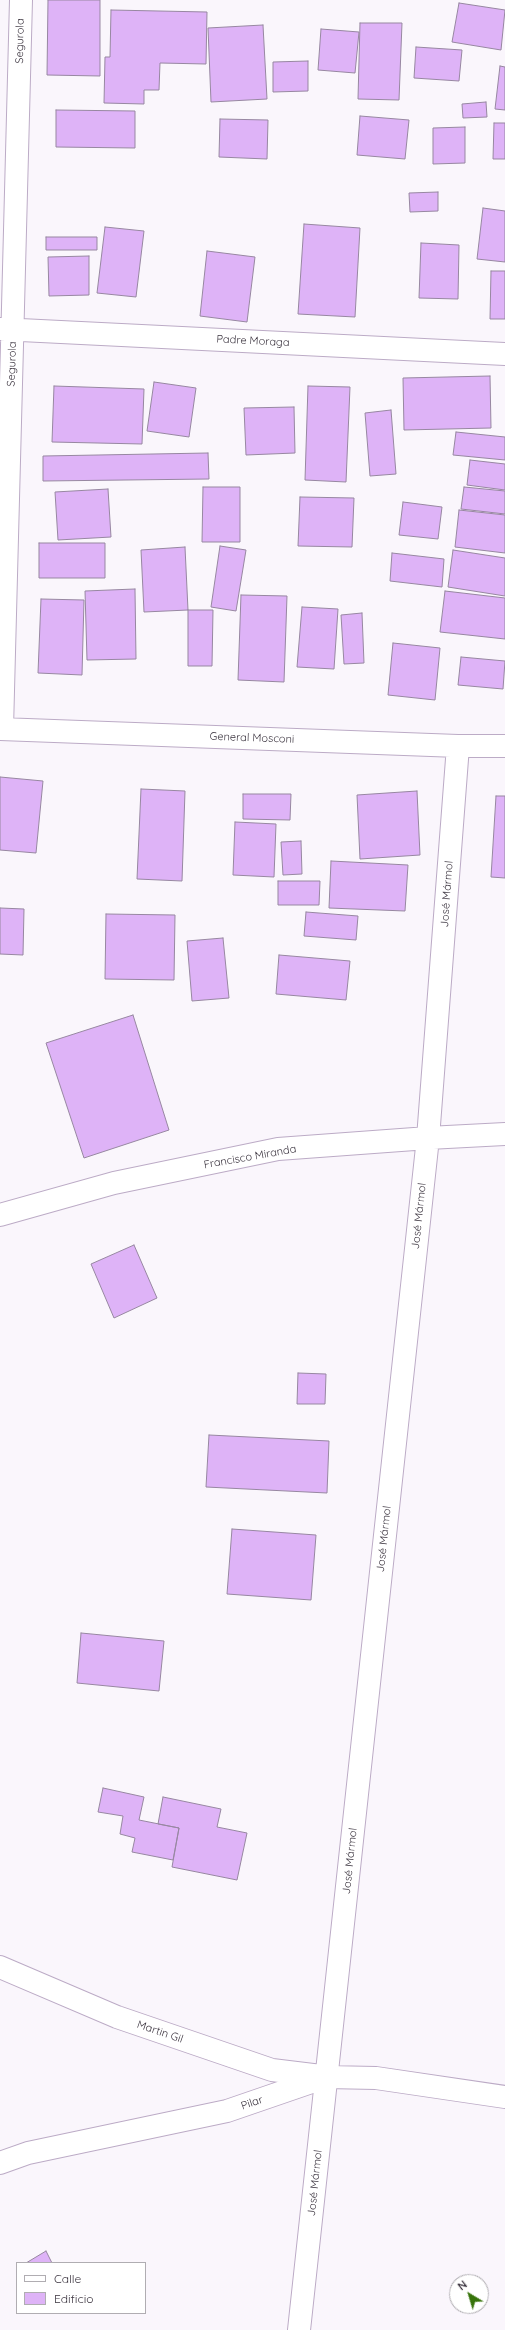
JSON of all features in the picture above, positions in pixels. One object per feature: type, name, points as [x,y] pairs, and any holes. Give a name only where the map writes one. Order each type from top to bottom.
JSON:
[{"type":"street","name":"Segurola","points":[[1,729],[7,329],[21,0]]},
{"type":"street","name":"Padre Moraga","points":[[7,329],[505,354]]},
{"type":"street","name":"General Mosconi","points":[[1,729],[458,746],[505,746]]},
{"type":"street","name":"José Mármol","points":[[299,2330],[428,1138],[458,746]]},
{"type":"street","name":"Francisco Miranda","points":[[0,1215],[114,1183],[278,1149],[505,1134]]},
{"type":"street","name":"Martin Gil","points":[[0,1967],[117,2017],[272,2070],[326,2077]]},
{"type":"street","name":"Pilar","points":[[0,2163],[28,2152],[227,2111],[326,2077],[376,2078],[505,2097]]},
{"type":"building","points":[[48,0],[100,0],[100,76],[47,75]]},
{"type":"building","points":[[459,3],[505,10],[501,50],[452,42]]},
{"type":"building","points":[[111,10],[207,12],[206,64],[160,63],[159,90],[144,90],[144,104],[104,103],[105,57],[110,57]]},
{"type":"building","points":[[360,23],[402,23],[399,100],[358,99]]},
{"type":"building","points":[[263,25],[267,99],[211,102],[208,28]]},
{"type":"building","points":[[321,29],[359,32],[355,73],[318,70]]},
{"type":"building","points":[[416,47],[462,50],[459,81],[414,78]]},
{"type":"building","points":[[308,61],[308,91],[273,92],[273,62]]},
{"type":"building","points":[[500,66],[505,67],[505,110],[495,109]]},
{"type":"building","points":[[486,102],[487,117],[463,118],[462,104]]},
{"type":"building","points":[[56,110],[135,111],[135,148],[56,147]]},
{"type":"building","points":[[360,116],[409,120],[405,159],[357,155]]},
{"type":"building","points":[[220,119],[268,120],[267,159],[219,157]]},
{"type":"building","points":[[494,123],[505,123],[505,159],[493,159]]},
{"type":"building","points":[[465,127],[465,163],[433,164],[433,128]]},
{"type":"building","points":[[438,192],[438,211],[410,212],[409,193]]},
{"type":"building","points":[[483,208],[505,211],[505,262],[477,259]]},
{"type":"building","points":[[304,224],[360,228],[355,317],[298,314]]},
{"type":"building","points":[[105,227],[144,231],[136,297],[97,293]]},
{"type":"building","points":[[46,237],[97,237],[97,250],[46,250]]},
{"type":"building","points":[[421,243],[459,245],[458,299],[419,298]]},
{"type":"building","points":[[207,251],[255,257],[247,322],[200,316]]},
{"type":"building","points":[[89,256],[89,295],[49,296],[48,257]]},
{"type":"building","points":[[491,271],[505,271],[505,319],[490,319]]},
{"type":"building","points":[[490,376],[491,428],[404,430],[403,378]]},
{"type":"building","points":[[154,382],[196,388],[189,437],[147,431]]},
{"type":"building","points":[[54,386],[144,389],[142,444],[52,442]]},
{"type":"building","points":[[308,386],[350,387],[346,482],[305,480]]},
{"type":"building","points":[[294,407],[295,453],[246,455],[244,408]]},
{"type":"building","points":[[391,410],[396,474],[370,476],[365,413]]},
{"type":"building","points":[[456,432],[505,437],[505,460],[453,455]]},
{"type":"building","points":[[208,453],[209,479],[43,481],[43,456]]},
{"type":"building","points":[[470,460],[505,464],[505,490],[467,485]]},
{"type":"building","points":[[203,487],[240,487],[240,542],[202,542]]},
{"type":"building","points":[[464,487],[505,491],[505,514],[461,509]]},
{"type":"building","points":[[108,489],[111,537],[58,540],[55,492]]},
{"type":"building","points":[[300,497],[354,498],[352,547],[298,546]]},
{"type":"building","points":[[403,502],[442,507],[438,539],[399,535]]},
{"type":"building","points":[[459,510],[505,515],[505,553],[455,547]]},
{"type":"building","points":[[39,543],[105,543],[105,578],[39,578]]},
{"type":"building","points":[[220,546],[246,550],[236,611],[211,607]]},
{"type":"building","points":[[185,547],[188,610],[144,612],[141,550]]},
{"type":"building","points":[[453,550],[505,558],[505,596],[448,587]]},
{"type":"building","points":[[392,553],[444,559],[442,587],[390,581]]},
{"type":"building","points":[[135,589],[136,659],[87,660],[85,591]]},
{"type":"building","points":[[445,591],[505,598],[505,639],[440,632]]},
{"type":"building","points":[[241,595],[287,596],[284,682],[238,680]]},
{"type":"building","points":[[41,599],[84,600],[82,675],[38,673]]},
{"type":"building","points":[[302,607],[338,609],[334,669],[297,667]]},
{"type":"building","points":[[188,610],[213,610],[212,666],[188,666]]},
{"type":"building","points":[[362,613],[364,663],[344,664],[341,615]]},
{"type":"building","points":[[393,643],[440,648],[435,700],[388,695]]},
{"type":"building","points":[[461,657],[505,661],[503,689],[458,685]]},
{"type":"building","points":[[0,777],[43,781],[36,853],[0,850]]},
{"type":"building","points":[[141,789],[185,791],[182,881],[137,879]]},
{"type":"building","points":[[417,791],[420,855],[360,859],[357,795]]},
{"type":"building","points":[[243,794],[291,794],[290,820],[243,819]]},
{"type":"building","points":[[496,796],[505,796],[505,878],[491,877]]},
{"type":"building","points":[[235,822],[276,824],[274,877],[233,875]]},
{"type":"building","points":[[301,841],[302,874],[283,875],[281,842]]},
{"type":"building","points":[[331,861],[408,865],[405,911],[329,908]]},
{"type":"building","points":[[278,881],[320,881],[319,905],[278,905]]},
{"type":"building","points":[[0,908],[24,909],[23,955],[0,954]]},
{"type":"building","points":[[306,912],[358,916],[356,940],[304,936]]},
{"type":"building","points":[[106,914],[175,915],[174,980],[105,979]]},
{"type":"building","points":[[223,938],[229,998],[192,1001],[187,941]]},
{"type":"building","points":[[279,955],[350,961],[346,1000],[276,994]]},
{"type":"building","points":[[133,1015],[169,1130],[84,1158],[46,1043]]},
{"type":"building","points":[[134,1245],[157,1298],[114,1318],[91,1264]]},
{"type":"building","points":[[298,1373],[326,1374],[325,1404],[297,1404]]},
{"type":"building","points":[[209,1435],[329,1441],[327,1493],[206,1487]]},
{"type":"building","points":[[232,1529],[316,1535],[311,1600],[227,1594]]},
{"type":"building","points":[[81,1633],[164,1641],[159,1691],[77,1683]]},
{"type":"building","points":[[103,1788],[144,1797],[139,1820],[179,1828],[173,1860],[132,1852],[135,1838],[120,1834],[123,1816],[98,1812]]},
{"type":"building","points":[[163,1797],[221,1809],[217,1827],[247,1833],[237,1880],[172,1867],[179,1828],[158,1824]]},
{"type":"building","points":[[46,2251],[52,2262],[28,2262]]}]
